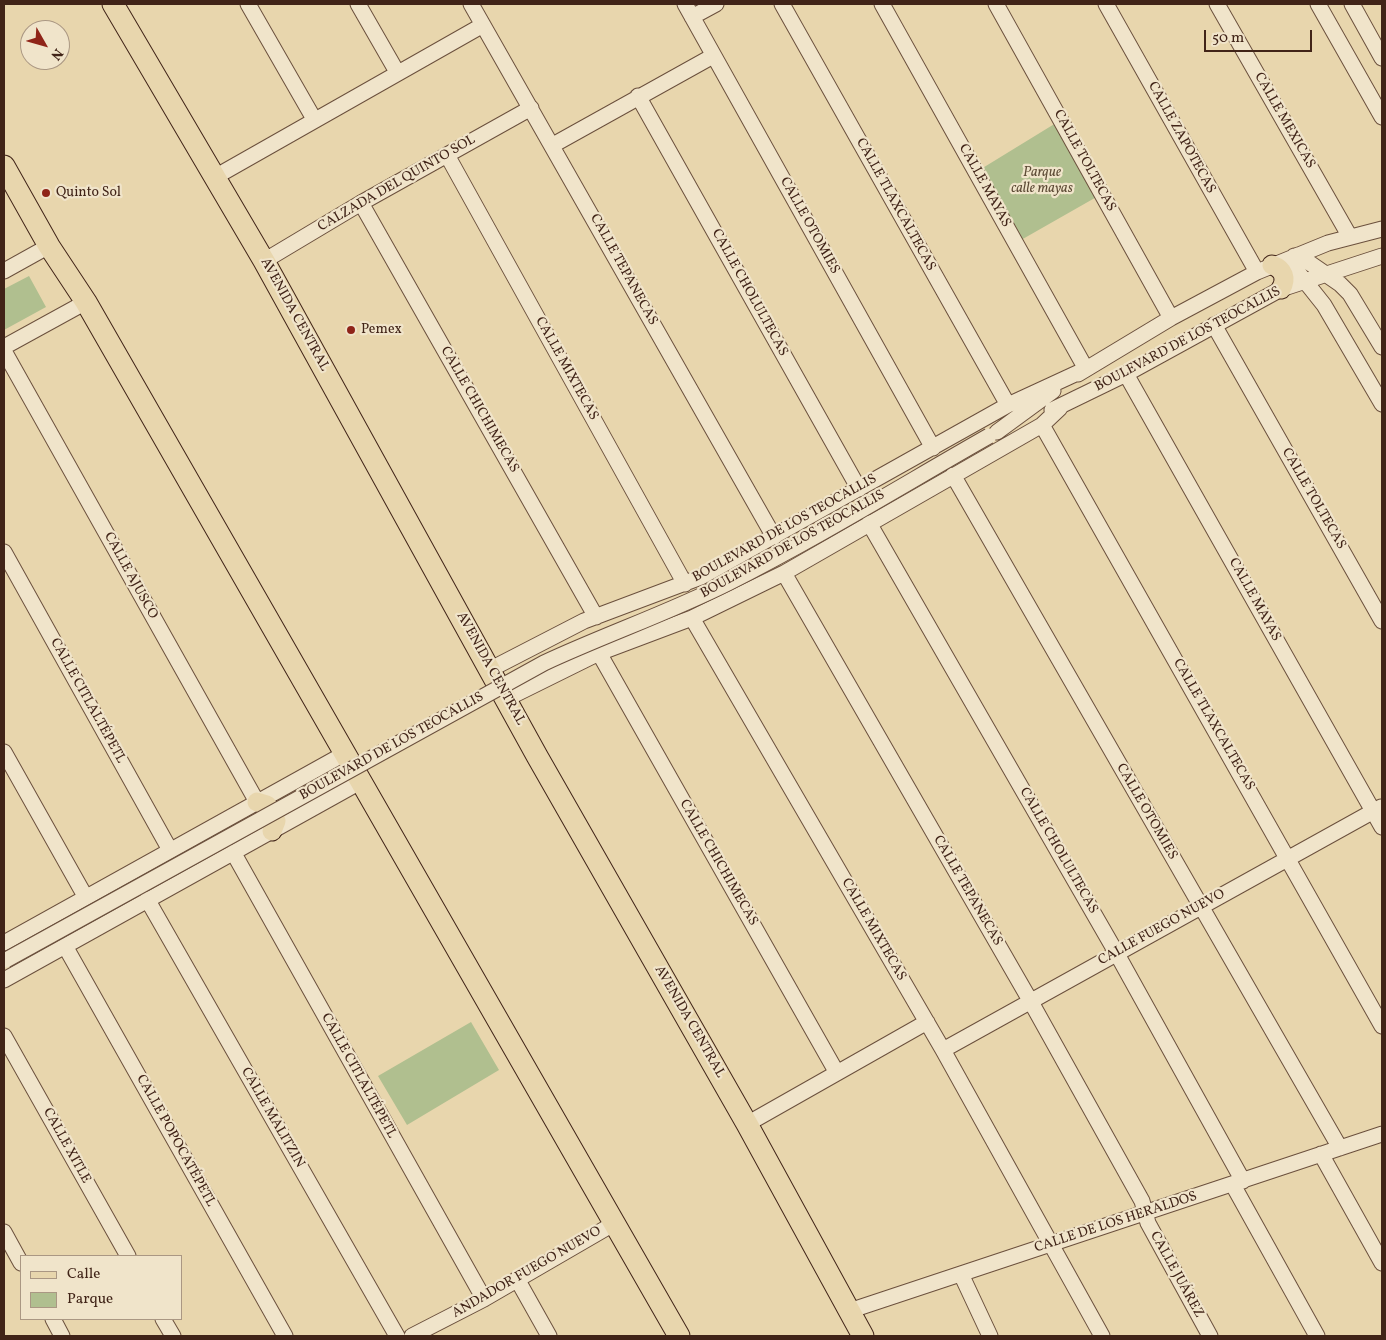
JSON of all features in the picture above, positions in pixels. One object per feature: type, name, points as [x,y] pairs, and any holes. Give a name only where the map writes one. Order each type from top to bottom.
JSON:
[{"type":"highway","name":"AVENIDA CENTRAL","points":[[114,4],[264,261],[489,670],[864,1336]]},
{"type":"highway","points":[[4,166],[49,246],[86,302],[679,1336]]},
{"type":"main road","points":[[1264,268],[1279,268],[1283,273],[1284,282],[1281,289]]},
{"type":"main road","points":[[257,802],[268,805],[276,821],[272,831]]},
{"type":"street","points":[[248,4],[314,119]]},
{"type":"street","points":[[358,4],[397,72]]},
{"type":"street","name":"CALLE TEPANECAS","points":[[471,4],[553,145],[774,537]]},
{"type":"street","name":"CALLE OTOMIES","points":[[684,4],[933,448]]},
{"type":"street","points":[[692,17],[716,4]]},
{"type":"street","name":"CALLE TLAXCALTECAS","points":[[782,4],[1008,405]]},
{"type":"street","name":"CALLE MAYAS","points":[[882,4],[1086,369]]},
{"type":"street","name":"CALLE TOLTECAS","points":[[996,4],[1171,318]]},
{"type":"street","name":"CALLE ZAPOTECAS","points":[[1106,4],[1264,268]]},
{"type":"street","name":"CALLE MEXICAS","points":[[1217,4],[1350,237]]},
{"type":"street","points":[[1318,4],[1382,117]]},
{"type":"street","points":[[1352,4],[1382,58]]},
{"type":"street","points":[[215,177],[483,24]]},
{"type":"street","points":[[553,145],[638,96],[713,56]]},
{"type":"street","name":"CALLE CHOLULTECAS","points":[[638,96],[860,489]]},
{"type":"street","name":"CALZADA DEL QUINTO SOL","points":[[264,261],[361,203],[531,108]]},
{"type":"street","name":"CALLE MIXTECAS","points":[[447,155],[685,584]]},
{"type":"street","name":"CALLE CHICHIMECAS","points":[[361,203],[590,619]]},
{"type":"street","name":"BOULEVARD DE LOS TEOCALLIS","points":[[4,961],[544,663],[586,643],[667,612],[726,584],[993,434],[1086,369],[1171,318],[1264,268],[1350,237],[1382,229]]},
{"type":"street","points":[[4,271],[49,246]]},
{"type":"street","points":[[1296,255],[1340,284],[1357,303],[1382,347]]},
{"type":"street","points":[[1296,255],[1297,271],[1324,305],[1382,404]]},
{"type":"street","name":"BOULEVARD DE LOS TEOCALLIS","points":[[993,434],[1060,408],[1281,289],[1382,256]]},
{"type":"street","points":[[4,347],[86,302]]},
{"type":"street","name":"CALLE TOLTECAS","points":[[1214,325],[1382,621]]},
{"type":"street","name":"CALLE AJUSCO","points":[[4,351],[257,802]]},
{"type":"street","name":"BOULEVARD DE LOS TEOCALLIS","points":[[489,670],[590,619],[685,584],[774,537],[1008,405],[1086,369]]},
{"type":"street","name":"CALLE MAYAS","points":[[1126,374],[1378,809],[1382,827]]},
{"type":"street","name":"BOULEVARD DE LOS TEOCALLIS","points":[[506,699],[596,654],[692,618],[784,573],[1042,425],[1060,408]]},
{"type":"street","name":"CALLE TLAXCALTECAS","points":[[1042,425],[1382,1026]]},
{"type":"street","name":"CALLE OTOMIES","points":[[953,475],[1340,1148]]},
{"type":"street","name":"CALLE CHOLULTECAS","points":[[869,523],[1117,954],[1317,1336]]},
{"type":"street","name":"CALLE CITLALTÉPETL","points":[[4,552],[170,850]]},
{"type":"street","name":"CALLE TEPANECAS","points":[[784,573],[1031,1002],[1142,1201],[1145,1212]]},
{"type":"street","name":"CALLE MIXTECAS","points":[[692,618],[943,1050],[1102,1336]]},
{"type":"street","points":[[590,619],[577,631],[577,641],[581,648],[596,654]]},
{"type":"street","name":"CALLE CHICHIMECAS","points":[[596,654],[837,1073]]},
{"type":"street","points":[[4,752],[85,896]]},
{"type":"street","name":"BOULEVARD DE LOS TEOCALLIS","points":[[4,943],[85,896],[344,754]]},
{"type":"street","name":"BOULEVARD DE LOS TEOCALLIS","points":[[4,980],[360,782]]},
{"type":"street","name":"CALLE FUEGO NUEVO","points":[[943,1050],[1378,809]]},
{"type":"street","name":"CALLE CITLALTÉPETL","points":[[233,852],[484,1299]]},
{"type":"street","name":"CALLE MALITZIN","points":[[147,899],[397,1336]]},
{"type":"street","name":"CALLE POPOCATÉPETL","points":[[65,946],[285,1336]]},
{"type":"street","points":[[746,1124],[927,1022]]},
{"type":"street","name":"CALLE XITLE","points":[[4,1036],[127,1255]]},
{"type":"street","name":"CALLE DE LOS HERALDOS","points":[[849,1311],[1382,1134]]},
{"type":"street","points":[[1321,1154],[1382,1263]]},
{"type":"street","name":"CALLE JUÁREZ","points":[[1145,1212],[1148,1223],[1210,1336]]},
{"type":"street","name":"ANDADOR FUEGO NUEVO","points":[[412,1336],[439,1330],[484,1299],[615,1223]]},
{"type":"street","points":[[4,1232],[20,1261]]},
{"type":"street","points":[[960,1274],[990,1336]]},
{"type":"street","points":[[517,1279],[549,1336]]},
{"type":"street","points":[[53,1320],[62,1336]]},
{"type":"street","points":[[165,1320],[173,1336]]},
{"type":"green space","name":"Parque calle mayas","points":[[1056,123],[1100,195],[1021,240],[981,169]]},
{"type":"green space","points":[[29,276],[46,307],[4,330],[4,289]]},
{"type":"green space","points":[[471,1022],[499,1070],[407,1125],[378,1076]]},
{"type":"place","name":"Quinto Sol","points":[[46,193]]},
{"type":"place","name":"Pemex","points":[[351,330]]}]
